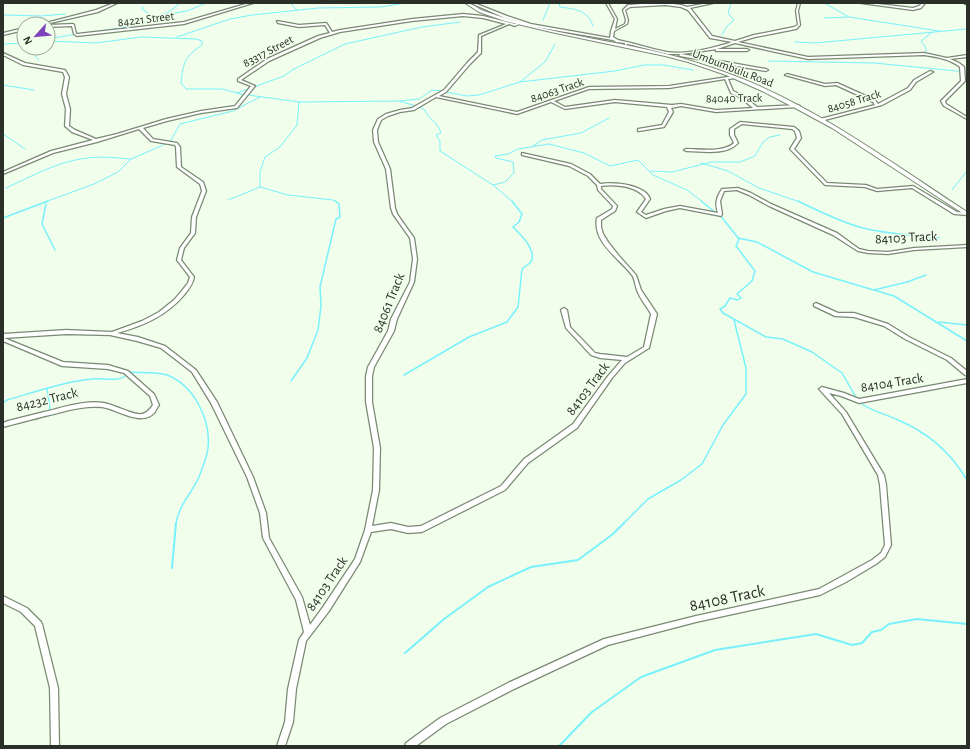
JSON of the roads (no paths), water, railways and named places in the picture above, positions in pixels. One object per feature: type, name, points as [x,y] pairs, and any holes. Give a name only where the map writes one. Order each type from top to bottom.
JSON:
[{"type":"main road","name":"Umbumbulu Road","points":[[470,3],[480,11],[518,23],[626,44],[689,61],[734,77],[798,106],[967,214]]},
{"type":"street","points":[[56,21],[98,11],[116,3]]},
{"type":"street","name":"84221 Street","points":[[56,26],[73,25],[75,34],[77,35],[119,31],[184,23],[252,3]]},
{"type":"street","points":[[607,3],[616,19],[611,37],[613,39]]},
{"type":"street","points":[[612,31],[626,24],[627,20],[624,12],[625,9],[633,6],[661,3],[673,4],[688,8],[712,3]]},
{"type":"street","points":[[862,3],[913,9],[920,8],[924,3]]},
{"type":"street","points":[[707,50],[732,42],[795,28],[799,25],[798,4],[794,4]]},
{"type":"street","points":[[688,8],[711,37],[816,59],[924,54],[954,58],[967,56]]},
{"type":"street","name":"83317 Street","points":[[3,173],[52,152],[200,112],[231,108],[239,105],[245,94],[253,86],[239,80],[244,75],[268,60],[331,33],[391,23],[453,16],[477,16],[508,24],[515,25],[518,23],[613,39],[626,44],[766,70]]},
{"type":"street","points":[[278,22],[299,26],[326,24],[331,33]]},
{"type":"street","name":"84061 Track","points":[[368,530],[376,490],[377,471],[377,448],[369,402],[368,385],[370,372],[391,331],[394,318],[412,282],[415,259],[412,238],[395,214],[393,208],[388,169],[376,142],[375,130],[380,119],[400,111],[413,110],[450,87],[465,67],[480,52],[480,36],[508,24]]},
{"type":"street","points":[[3,34],[16,31]]},
{"type":"street","points":[[673,53],[707,50],[747,50]]},
{"type":"street","points":[[3,54],[24,64],[64,71],[67,78],[64,94],[68,109],[67,126],[70,129],[86,134],[96,141]]},
{"type":"street","points":[[936,56],[956,62],[962,67],[965,76],[964,81],[942,101],[945,105],[967,118]]},
{"type":"street","points":[[962,67],[967,65]]},
{"type":"street","name":"84058 Track","points":[[821,120],[877,105],[909,89],[915,81],[931,72]]},
{"type":"street","points":[[787,75],[820,84],[836,84],[874,101],[877,105]]},
{"type":"street","name":"84063 Track","points":[[435,96],[517,113],[589,88],[669,87],[734,77]]},
{"type":"street","points":[[727,79],[732,92],[756,108]]},
{"type":"street","name":"84040 Track","points":[[551,101],[565,108],[615,101],[671,106],[681,105],[716,111],[798,106]]},
{"type":"street","points":[[639,130],[663,126],[671,112],[669,107],[671,106]]},
{"type":"street","points":[[686,150],[724,150],[732,148],[736,143],[732,135],[732,131],[739,123],[796,129],[799,135],[792,148],[826,184],[866,186],[877,190],[913,187],[956,213],[967,214]]},
{"type":"street","points":[[112,333],[134,327],[165,312],[179,298],[192,280],[191,274],[179,260],[182,248],[193,233],[194,216],[203,195],[204,186],[199,180],[190,176],[179,167],[178,147],[176,144],[152,140],[140,128]]},
{"type":"street","points":[[523,154],[570,165],[589,175],[599,185]]},
{"type":"street","name":"84103 Track","points":[[281,746],[289,722],[292,689],[303,640],[326,609],[358,560],[368,530],[391,526],[408,530],[422,529],[503,488],[526,461],[575,426],[610,377],[623,362],[646,348],[654,314],[639,290],[635,277],[613,253],[600,229],[598,224],[599,219],[614,210],[615,206],[599,189],[599,185],[622,185],[647,196],[648,199],[639,212],[646,217],[665,210],[680,207],[719,215],[720,214],[716,204],[719,196],[723,190],[732,188],[750,194],[770,205],[835,234],[858,250],[888,254],[914,249],[967,246]]},
{"type":"street","points":[[816,305],[837,315],[854,315],[886,325],[907,338],[949,359],[967,374]]},
{"type":"street","points":[[564,310],[568,327],[593,354],[628,359]]},
{"type":"street","points":[[3,338],[66,332],[112,333],[163,347],[194,370],[214,402],[250,477],[263,513],[266,538],[299,598],[308,632]]},
{"type":"street","name":"84232 Track","points":[[3,338],[62,364],[108,367],[126,372],[152,395],[156,405],[153,412],[147,416],[135,416],[104,405],[85,404],[3,425]]},
{"type":"street","name":"84104 Track","points":[[822,390],[842,394],[859,401],[967,381]]},
{"type":"street","name":"84108 Track","points":[[409,746],[443,721],[511,686],[607,642],[696,619],[820,592],[874,562],[883,555],[888,545],[884,485],[881,475],[844,413],[822,390]]},
{"type":"street","points":[[3,599],[24,610],[38,624],[54,688],[55,746]]},
{"type":"waterway","points":[[84,33],[122,28],[147,22],[170,11],[180,3]]},
{"type":"waterway","points":[[169,14],[187,11],[206,3]]},
{"type":"waterway","points":[[290,3],[297,10]]},
{"type":"waterway","points":[[177,37],[230,19],[252,15],[318,8],[381,7],[405,3]]},
{"type":"waterway","points":[[543,20],[550,3]]},
{"type":"waterway","points":[[559,3],[560,7],[584,13],[591,21],[593,26]]},
{"type":"waterway","points":[[722,35],[727,26],[734,20],[728,13],[731,3]]},
{"type":"waterway","points":[[826,4],[849,17],[939,31]]},
{"type":"waterway","points":[[143,7],[142,9],[155,18]]},
{"type":"waterway","points":[[3,15],[41,16],[65,14]]},
{"type":"waterway","points":[[824,18],[848,17]]},
{"type":"waterway","points":[[237,93],[284,76],[292,70],[345,44],[422,27],[460,22]]},
{"type":"waterway","points":[[795,42],[815,43],[967,29]]},
{"type":"waterway","points":[[926,52],[926,48],[921,41],[931,33]]},
{"type":"waterway","points":[[56,38],[77,34]]},
{"type":"waterway","points":[[56,41],[96,43],[141,37],[196,39],[202,41],[202,45],[188,57],[184,65],[181,83],[186,89],[222,89],[237,93]]},
{"type":"waterway","points":[[3,44],[16,43]]},
{"type":"waterway","points":[[520,82],[545,62],[555,44]]},
{"type":"waterway","points":[[35,56],[39,60]]},
{"type":"waterway","points":[[768,61],[874,63],[967,72]]},
{"type":"waterway","points":[[520,82],[615,71],[644,65],[664,65],[693,70]]},
{"type":"waterway","points":[[446,92],[467,96],[479,95],[520,82]]},
{"type":"waterway","points":[[3,85],[34,90]]},
{"type":"waterway","points":[[400,101],[419,99],[432,90],[443,91]]},
{"type":"waterway","points":[[237,93],[299,102]]},
{"type":"waterway","points":[[170,142],[180,124],[233,111],[260,97]]},
{"type":"waterway","points":[[299,102],[399,101],[416,106]]},
{"type":"waterway","points":[[260,187],[260,172],[265,157],[280,147],[297,125],[299,102]]},
{"type":"waterway","points":[[419,107],[425,110],[441,133],[436,135],[440,141],[440,151],[493,185]]},
{"type":"waterway","points":[[533,146],[542,140],[581,133],[609,118]]},
{"type":"waterway","points":[[3,134],[25,149]]},
{"type":"waterway","points":[[704,164],[711,162],[740,162],[755,156],[763,142],[770,137],[780,135]]},
{"type":"waterway","points":[[131,159],[168,143]]},
{"type":"waterway","points":[[493,185],[505,182],[514,173],[513,162],[496,158],[495,156],[508,154],[518,149],[549,144],[584,153],[610,166],[638,160],[653,175],[687,190],[703,202]]},
{"type":"waterway","points":[[6,188],[66,162],[98,157],[131,159]]},
{"type":"waterway","points":[[45,202],[94,184],[118,172],[131,159]]},
{"type":"waterway","points":[[651,171],[672,172],[704,164]]},
{"type":"waterway","points":[[704,164],[728,171],[759,188],[800,202]]},
{"type":"waterway","points":[[952,190],[967,171]]},
{"type":"waterway","points":[[493,185],[512,201]]},
{"type":"waterway","points":[[228,200],[260,187]]},
{"type":"waterway","points":[[260,187],[288,195],[335,201]]},
{"type":"waterway","points":[[3,218],[48,201]]},
{"type":"waterway","points":[[291,381],[307,358],[318,330],[321,306],[320,287],[336,219],[340,217],[339,204],[335,201]]},
{"type":"waterway","points":[[404,375],[469,337],[507,322],[518,307],[522,269],[531,262],[532,253],[527,243],[513,227],[519,222],[522,214],[512,201]]},
{"type":"waterway","points":[[701,201],[715,212]]},
{"type":"waterway","points":[[798,201],[859,227],[888,233],[939,238]]},
{"type":"waterway","points":[[46,204],[42,224],[55,250]]},
{"type":"waterway","points":[[720,215],[738,238]]},
{"type":"waterway","points":[[738,238],[757,242],[813,272],[894,296],[967,341]]},
{"type":"waterway","points":[[738,238],[736,246],[755,271],[752,281],[737,294],[741,298],[738,300],[730,298],[725,306],[720,309],[723,313],[766,337],[783,339],[812,352],[842,373],[857,399]]},
{"type":"waterway","points":[[874,290],[907,282],[926,275]]},
{"type":"waterway","points":[[405,653],[444,619],[488,587],[531,567],[578,560],[613,534],[648,499],[681,480],[702,464],[723,425],[746,394],[746,368],[734,320]]},
{"type":"waterway","points":[[939,322],[967,325]]},
{"type":"waterway","points":[[130,372],[163,374],[177,380],[193,395],[199,405],[207,426],[207,455],[199,477],[179,511],[176,524]]},
{"type":"waterway","points":[[3,403],[7,400],[70,382],[92,379],[118,379],[125,376]]},
{"type":"waterway","points":[[47,389],[50,408],[48,412]]},
{"type":"waterway","points":[[859,402],[873,410],[909,425],[928,437],[946,452],[967,480]]},
{"type":"waterway","points":[[35,419],[55,414]]},
{"type":"waterway","points":[[172,568],[176,523]]},
{"type":"waterway","points":[[559,746],[592,712],[641,677],[715,650],[816,634],[852,645],[862,643],[872,632],[881,630],[889,624],[917,619],[967,624]]}]
